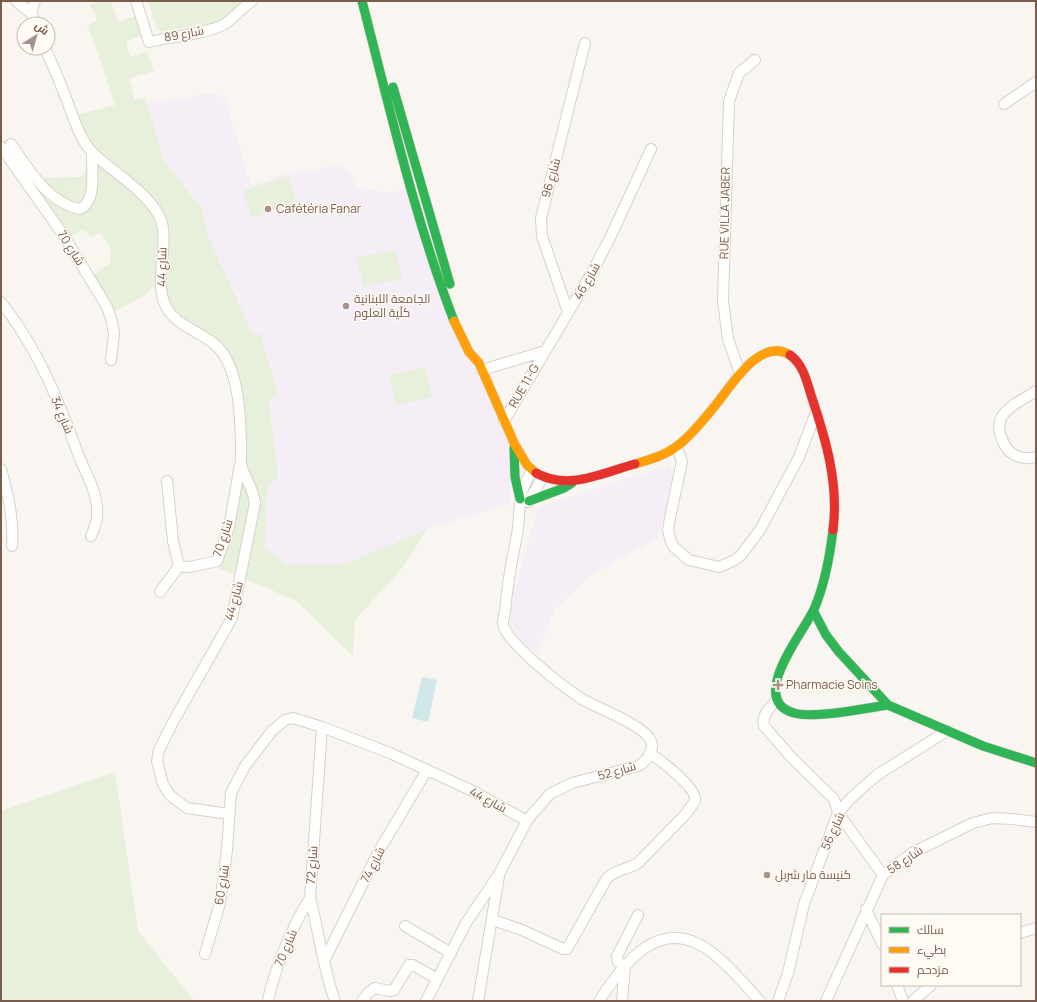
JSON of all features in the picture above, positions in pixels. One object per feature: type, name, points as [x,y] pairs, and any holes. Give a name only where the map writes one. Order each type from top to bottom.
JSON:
[{"type":"street","points":[[16,1],[31,12],[33,16]]},
{"type":"street","points":[[31,12],[35,1]]},
{"type":"street","name":"شارع 89","points":[[136,1],[149,42],[217,27],[233,18],[247,2]]},
{"type":"street","points":[[362,1],[370,21],[410,188],[434,269],[459,334],[469,352],[481,366],[514,446],[525,464],[532,471],[543,477],[563,482],[573,482],[650,460],[677,448],[700,424],[740,373],[760,355],[767,352],[781,351],[788,353],[794,357],[803,368],[825,437],[831,465],[836,509],[829,563],[814,612],[795,641],[776,681],[774,691],[777,700],[786,709],[794,713],[808,715],[888,705]]},
{"type":"street","points":[[370,1],[370,21]]},
{"type":"street","name":"شارع 96","points":[[568,312],[542,236],[541,218],[585,43]]},
{"type":"street","name":"شارع 44","points":[[48,56],[76,126],[92,152],[143,196],[159,214],[163,224],[160,272],[162,297],[169,313],[182,325],[206,337],[216,345],[228,363],[234,376],[236,388],[241,442],[241,463],[253,491],[255,503],[232,618],[173,722],[159,750],[157,761],[162,784],[169,794],[187,808],[229,814],[231,793],[237,778],[252,756],[276,726],[285,720],[293,718],[322,727],[390,753],[475,792],[527,821]]},
{"type":"street","name":"RUE VILLA JABER","points":[[740,373],[728,339],[723,301],[729,101],[733,84],[739,73],[755,60]]},
{"type":"street","points":[[1004,104],[1036,82]]},
{"type":"street","points":[[11,144],[35,177],[49,192],[59,200],[79,209],[86,203],[92,187],[92,152]]},
{"type":"street","name":"شارع 70","points":[[1,147],[64,236],[107,307],[114,334],[111,360]]},
{"type":"street","name":"شارع 46","points":[[545,351],[610,238],[651,149]]},
{"type":"street","name":"شارع 34","points":[[1,302],[22,331],[35,355],[56,399],[95,496],[97,510],[96,527],[91,536]]},
{"type":"street","points":[[481,366],[545,351]]},
{"type":"street","name":"RUE 11-G","points":[[504,421],[545,351]]},
{"type":"street","points":[[1036,391],[1004,413],[999,426],[1004,446],[1011,454],[1022,458],[1036,457]]},
{"type":"street","points":[[677,448],[682,461],[668,530],[671,542],[680,553],[689,560],[719,567],[735,560],[741,555],[760,530],[799,457],[816,412]]},
{"type":"street","points":[[514,446],[515,477],[523,503]]},
{"type":"street","name":"شارع 70","points":[[179,566],[190,566],[217,561],[229,527],[241,463]]},
{"type":"street","points":[[1,469],[10,504],[13,528],[12,546]]},
{"type":"street","points":[[523,503],[523,486],[532,471]]},
{"type":"street","points":[[523,503],[543,477]]},
{"type":"street","points":[[160,592],[179,566],[173,541],[167,481]]},
{"type":"street","points":[[523,503],[564,488],[573,482]]},
{"type":"street","name":"شارع 52","points":[[426,1001],[466,923],[499,874],[527,821],[550,794],[572,782],[624,771],[638,766],[645,761],[650,754],[651,742],[647,735],[636,727],[581,698],[521,651],[506,631],[503,624],[505,599],[523,503]]},
{"type":"street","points":[[814,612],[826,635],[839,652],[888,705],[983,746],[1036,763]]},
{"type":"street","points":[[777,700],[765,714],[763,719],[764,726],[791,757],[834,799],[838,813],[883,875]]},
{"type":"street","name":"شارع 72","points":[[322,727],[318,805],[310,898],[318,926],[324,962],[335,1001]]},
{"type":"street","name":"شارع 56","points":[[778,1001],[788,973],[804,904],[838,813],[851,798],[878,774],[947,731]]},
{"type":"street","points":[[493,920],[522,930],[563,949],[567,949],[607,878],[618,870],[638,863],[693,805],[696,799],[694,794],[673,770],[650,754]]},
{"type":"street","name":"شارع 74","points":[[324,962],[380,849],[427,770]]},
{"type":"street","name":"شارع 60","points":[[205,954],[220,904],[227,850],[229,814]]},
{"type":"street","name":"شارع 58","points":[[826,1001],[866,909],[883,875],[912,854],[973,823],[992,818],[1036,822]]},
{"type":"street","points":[[478,1001],[493,920],[499,874]]},
{"type":"street","name":"شارع 70","points":[[268,1001],[278,968],[302,910],[310,898]]},
{"type":"street","points":[[866,909],[881,942]]},
{"type":"street","points":[[625,966],[618,962],[617,956],[638,915]]},
{"type":"street","points":[[405,926],[451,953]]},
{"type":"street","points":[[1021,933],[1036,928]]},
{"type":"street","points":[[599,1001],[625,966],[640,951],[661,938],[678,937],[689,939],[710,951],[724,963],[760,1001]]},
{"type":"street","points":[[362,1001],[368,993],[375,988],[389,991],[394,990],[408,965],[413,965],[437,980]]},
{"type":"street","points":[[622,1001],[625,966]]},
{"type":"street","points":[[897,986],[903,1001]]},
{"type":"street","points":[[913,1001],[929,986]]},
{"type":"shaded area","name":"الجامعة اللبنانية كلّية العلوم","points":[[208,93],[219,95],[226,101],[251,186],[296,171],[302,173],[334,165],[350,170],[355,187],[390,193],[410,188],[469,352],[514,446],[509,504],[427,529],[345,564],[285,564],[265,548],[267,488],[278,477],[269,401],[278,393],[260,334],[253,336],[209,238],[202,209],[164,161],[146,102],[175,100]]},
{"type":"shaded area","points":[[670,465],[676,489],[656,539],[591,575],[556,608],[536,653],[518,638],[510,624],[512,598],[538,507]]},
{"type":"green space","points":[[100,1],[111,1],[118,22],[135,16],[142,36],[126,41],[130,57],[147,52],[154,71],[129,78],[135,100],[145,98],[164,161],[202,209],[209,238],[253,335],[260,334],[278,393],[269,401],[278,477],[267,488],[265,548],[285,564],[345,564],[427,529],[403,567],[355,620],[353,656],[295,600],[219,568],[245,463],[234,376],[206,342],[174,325],[165,297],[166,215],[121,168],[114,170],[159,218],[158,282],[144,296],[111,314],[90,277],[110,263],[111,247],[100,233],[92,237],[83,230],[68,237],[23,178],[81,177],[94,158],[73,116],[115,105],[87,25],[97,21],[94,9],[91,10],[90,5]]},
{"type":"green space","points":[[148,1],[241,1],[242,3],[216,23],[162,32],[157,29]]},
{"type":"green space","points":[[288,176],[297,203],[252,218],[243,191]]},
{"type":"green space","points":[[395,250],[402,278],[364,287],[356,258]]},
{"type":"green space","points":[[425,367],[432,397],[396,405],[389,375]]},
{"type":"green space","points":[[115,772],[138,931],[194,1001],[1,1001],[1,811]]},
{"type":"water","points":[[422,677],[437,680],[428,722],[412,718]]},
{"type":"traffic: fast","points":[[362,1],[415,203],[454,321]]},
{"type":"traffic: fast","points":[[393,87],[450,284]]},
{"type":"traffic: fast","points":[[514,448],[515,477],[520,499]]},
{"type":"traffic: fast","points":[[529,501],[564,488],[572,483]]},
{"type":"traffic: fast","points":[[833,530],[827,569],[819,598],[810,618],[783,663],[777,679],[776,694],[781,705],[794,713],[803,715],[827,714],[888,705]]},
{"type":"traffic: fast","points":[[814,612],[826,635],[839,652],[888,705],[983,746],[1036,763]]},
{"type":"traffic: slow","points":[[454,321],[469,352],[479,363],[515,445],[527,465],[536,473]]},
{"type":"traffic: slow","points":[[635,464],[665,454],[681,443],[705,418],[740,374],[758,357],[769,352],[779,351],[790,355]]},
{"type":"traffic: jam","points":[[790,355],[802,369],[817,414],[830,462],[834,496],[833,530]]},
{"type":"traffic: jam","points":[[536,473],[548,478],[560,480],[585,479],[635,464]]},
{"type":"place","name":"Cafétéria Fanar","points":[[268,209]]},
{"type":"place","name":"الجامعة اللبنانية كلّية العلوم","points":[[346,306]]},
{"type":"place","name":"Pharmacie Soins","points":[[778,685]]},
{"type":"place","name":"كنيسة مار شربل","points":[[767,875]]}]
